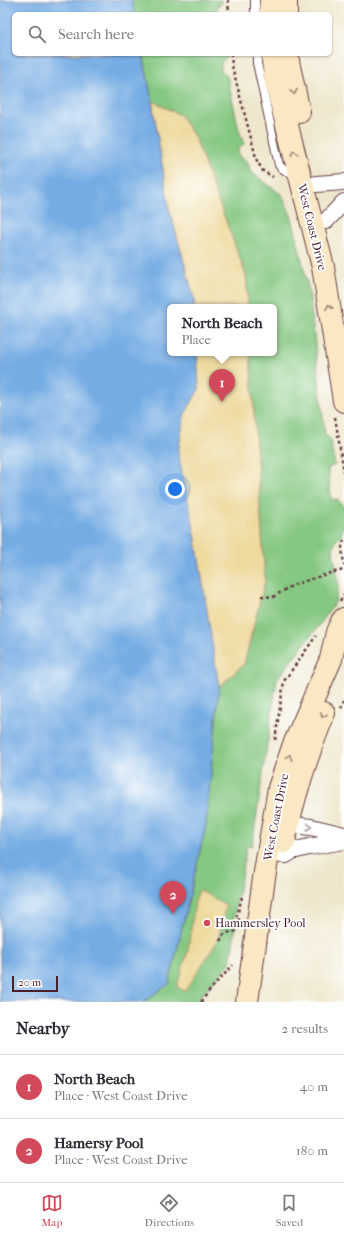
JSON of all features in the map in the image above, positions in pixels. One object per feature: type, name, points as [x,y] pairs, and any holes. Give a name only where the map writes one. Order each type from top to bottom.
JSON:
[{"type":"main road","points":[[270,0],[270,12]]},
{"type":"main road","points":[[286,0],[286,12]]},
{"type":"main road","name":"West Coast Drive","points":[[272,56],[276,82],[308,179],[326,221],[334,250],[344,305]]},
{"type":"main road","name":"West Coast Drive","points":[[288,56],[323,267],[339,409]]},
{"type":"main road","name":"West Coast Drive","points":[[261,1002],[281,855],[279,788],[286,767],[331,659],[340,623],[344,619]]},
{"type":"main road","name":"West Coast Drive","points":[[247,1002],[280,824],[344,666]]},
{"type":"street","points":[[308,179],[344,182]]},
{"type":"street","points":[[326,221],[344,202]]},
{"type":"street","points":[[280,824],[311,827],[344,835]]},
{"type":"street","points":[[281,855],[286,855],[292,851],[309,847],[344,841]]},
{"type":"lane","points":[[255,0],[255,12]]},
{"type":"lane","points":[[256,56],[279,165],[283,170],[291,174],[308,179]]},
{"type":"path","points":[[228,0],[229,12]]},
{"type":"path","points":[[231,56],[232,66],[257,161],[263,171],[274,178]]},
{"type":"path","points":[[339,409],[344,472]]},
{"type":"path","points":[[344,540],[342,547],[344,566]]},
{"type":"path","points":[[261,596],[273,597],[293,586],[330,573],[344,570]]},
{"type":"path","points":[[338,715],[344,700]]},
{"type":"path","points":[[238,937],[240,920],[236,919],[240,899],[244,894]]},
{"type":"path","points":[[220,941],[225,933],[239,931]]},
{"type":"path","points":[[201,1002],[233,964]]},
{"type":"green space","points":[[132,0],[222,0],[222,3],[217,6],[217,12],[135,12]]},
{"type":"green space","points":[[143,56],[226,56],[221,63],[221,71],[227,76],[239,130],[244,144],[238,150],[240,158],[247,161],[251,172],[282,195],[292,218],[309,291],[325,435],[330,439],[335,465],[328,468],[331,499],[338,500],[344,507],[344,522],[341,536],[335,542],[333,551],[339,586],[335,603],[277,679],[252,846],[247,845],[233,922],[236,925],[230,963],[196,1002],[143,1002],[169,984],[206,825],[219,687],[244,664],[265,581],[250,356],[277,356],[277,304],[248,304],[246,275],[195,138],[180,115],[152,101]]},
{"type":"sand","points":[[152,101],[180,115],[195,138],[246,275],[248,304],[194,304],[194,298],[169,208]]},
{"type":"sand","points":[[197,356],[250,356],[265,581],[244,664],[219,687],[195,534],[178,453],[184,416],[199,389]]},
{"type":"sand","name":"Hammersley Pool","points":[[199,890],[226,905],[217,942],[185,991],[177,987],[188,950],[195,902]]},
{"type":"water","points":[[0,0],[132,0],[135,12],[12,12],[12,56],[143,56],[169,208],[194,298],[194,304],[167,304],[167,356],[197,356],[199,389],[184,416],[178,453],[195,534],[219,687],[206,825],[169,984],[143,1002],[0,1002]]},
{"type":"place","name":"North Beach","points":[[222,402]]},
{"type":"place","name":"Hamersy Pool","points":[[173,914]]},
{"type":"place","name":"Hammersley Pool","points":[[207,923]]}]
